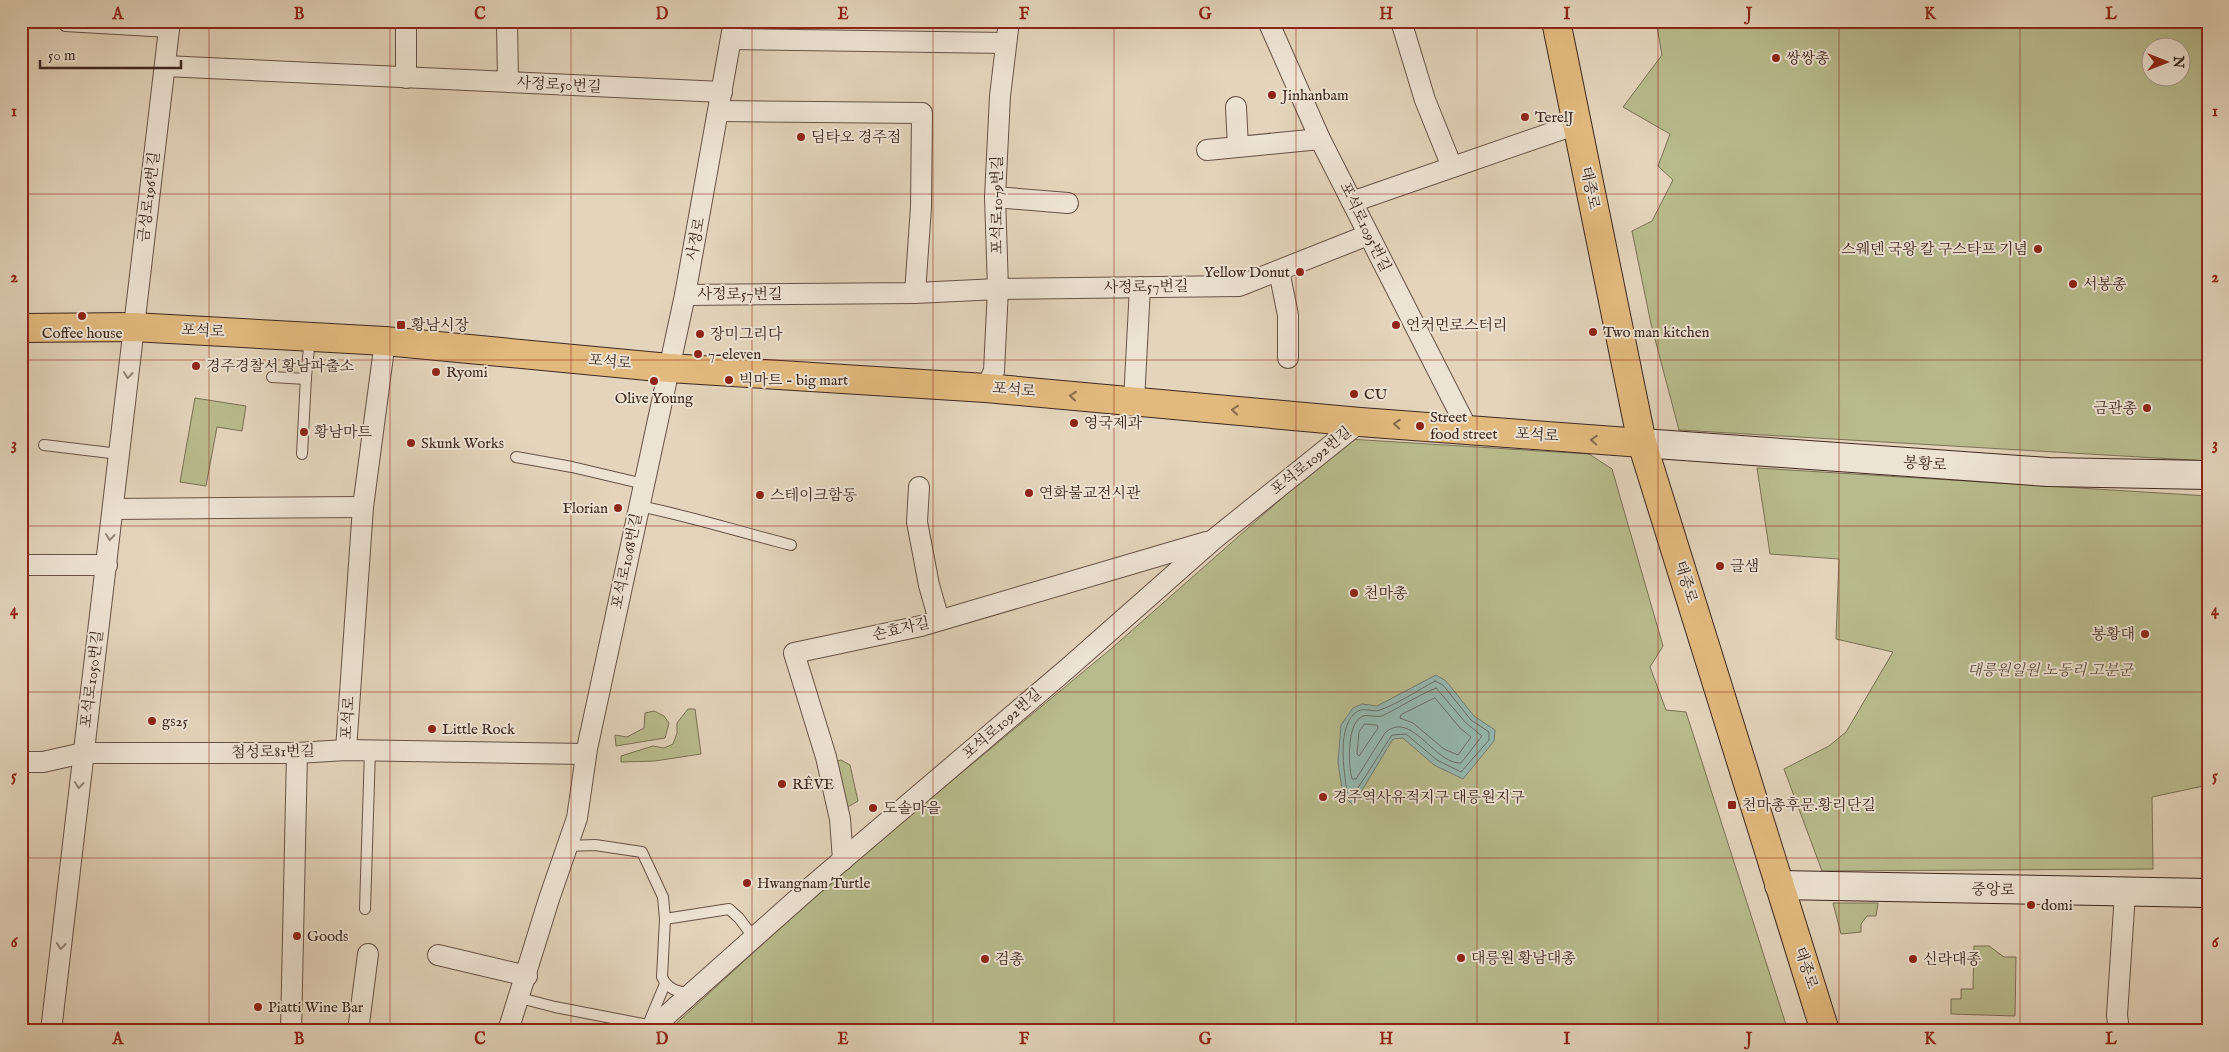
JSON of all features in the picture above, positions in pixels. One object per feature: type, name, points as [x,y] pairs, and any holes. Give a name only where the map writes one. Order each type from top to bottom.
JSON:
[{"type":"main road","name":"태종로","points":[[1556,21],[1642,443],[1779,886],[1826,1031]]},
{"type":"main road","name":"포석로","points":[[21,328],[133,327],[385,341],[669,368],[986,388],[1360,422],[1642,443]]},
{"type":"street","points":[[165,66],[401,78],[406,21]]},
{"type":"street","points":[[507,21],[508,82]]},
{"type":"street","name":"포석로1079번길","points":[[986,388],[994,372],[998,289],[995,197],[1009,21]]},
{"type":"street","name":"포석로1095번길","points":[[1268,21],[1320,139],[1468,430]]},
{"type":"street","points":[[1401,21],[1425,100],[1452,168]]},
{"type":"street","name":"금성로196번길","points":[[133,327],[170,26]]},
{"type":"street","points":[[733,30],[1006,43]]},
{"type":"street","name":"사정로","points":[[669,368],[685,295],[733,30]]},
{"type":"street","name":"사정로50번길","points":[[401,78],[508,82],[721,102]]},
{"type":"street","points":[[721,102],[922,113],[921,207],[915,293]]},
{"type":"street","points":[[1236,108],[1238,146]]},
{"type":"street","points":[[1352,202],[1578,124]]},
{"type":"street","points":[[1206,150],[1320,139]]},
{"type":"street","points":[[995,197],[1068,203]]},
{"type":"street","name":"사정로57번길","points":[[685,295],[915,293],[998,289],[1239,286],[1368,235]]},
{"type":"street","points":[[1279,271],[1288,315],[1288,358]]},
{"type":"street","points":[[1134,401],[1140,288]]},
{"type":"street","name":"포석로1050번길","points":[[51,1031],[107,564],[133,327]]},
{"type":"street","name":"포석로","points":[[346,750],[363,507],[385,341]]},
{"type":"street","name":"포석로1068번길","points":[[508,1031],[527,976],[549,899],[577,818],[586,754],[669,368]]},
{"type":"street","name":"포석로1092번길","points":[[648,1029],[1068,668],[1213,540],[1360,422]]},
{"type":"street","name":"봉황로","points":[[1642,443],[2048,472],[2208,475]]},
{"type":"street","points":[[919,487],[917,522],[929,585],[939,620]]},
{"type":"street","points":[[113,509],[363,507]]},
{"type":"street","name":"손효자길","points":[[843,860],[840,819],[826,757],[794,653],[939,620],[1213,540]]},
{"type":"street","points":[[21,565],[107,564]]},
{"type":"street","name":"첨성로81번길","points":[[21,762],[43,762],[83,753],[297,753],[370,750],[586,754]]},
{"type":"street","points":[[291,1031],[297,753]]},
{"type":"street","name":"중앙로","points":[[1779,886],[2208,893]]},
{"type":"street","points":[[2119,1031],[2117,1015],[2125,893]]},
{"type":"street","points":[[358,1031],[368,954]]},
{"type":"street","points":[[438,955],[527,976]]},
{"type":"lane","points":[[65,26],[170,26]]},
{"type":"lane","points":[[302,454],[310,337]]},
{"type":"lane","points":[[272,377],[306,379]]},
{"type":"lane","points":[[44,445],[119,454]]},
{"type":"lane","points":[[516,457],[572,467],[644,484]]},
{"type":"lane","points":[[639,506],[684,515],[728,530],[791,545]]},
{"type":"lane","points":[[365,910],[370,750]]},
{"type":"lane","points":[[567,846],[595,845],[642,852],[663,897],[665,919],[662,977],[665,984],[676,992],[692,993]]},
{"type":"lane","points":[[665,919],[729,909],[739,918],[754,938]]},
{"type":"lane","points":[[520,998],[648,1029],[665,984]]},
{"type":"green space","points":[[1656,21],[2208,21],[2208,461],[1679,430],[1651,324],[1632,231],[1652,221],[1673,180],[1658,166],[1670,134],[1623,107],[1662,55]]},
{"type":"green space","points":[[195,398],[246,406],[242,431],[217,427],[206,486],[180,482]]},
{"type":"green space","name":"경주역사유적지구 대릉원지구","points":[[1349,439],[1589,454],[1612,469],[1663,646],[1650,667],[1666,710],[1686,712],[1788,1031],[668,1031],[831,881],[1112,648]]},
{"type":"green space","name":"대릉원일원 노동리 고분군","points":[[1757,468],[2208,496],[2208,785],[2152,797],[2153,869],[1822,871],[1784,769],[1829,746],[1846,732],[1893,652],[1836,639],[1839,559],[1770,554]]},
{"type":"green space","points":[[688,709],[695,709],[701,754],[655,761],[621,762],[621,756],[653,746],[664,748],[673,744],[677,733],[677,723]]},
{"type":"green space","points":[[654,711],[664,716],[669,723],[665,738],[616,746],[615,735],[627,737],[644,728],[645,713]]},
{"type":"green space","points":[[841,760],[850,765],[858,801],[846,808],[834,762]]},
{"type":"green space","points":[[1833,903],[1878,903],[1876,916],[1867,916],[1861,924],[1861,932],[1841,934]]},
{"type":"green space","points":[[1974,946],[1989,946],[2004,957],[2016,957],[2015,1016],[1951,1014],[1951,999],[1961,999],[1961,989],[1973,989]]},
{"type":"water","points":[[1436,675],[1446,681],[1474,716],[1495,730],[1494,741],[1463,779],[1434,765],[1403,738],[1393,739],[1353,805],[1343,795],[1338,762],[1341,725],[1353,708],[1362,704],[1377,706]]},
{"type":"place","name":"쌍쌍총","points":[[1776,58]]},
{"type":"place","name":"Jinhanbam","points":[[1272,95]]},
{"type":"place","name":"TerelJ","points":[[1525,117]]},
{"type":"place","name":"딤타오 경주점","points":[[801,137]]},
{"type":"place","name":"스웨덴 국왕 칼 구스타프 기념","points":[[2038,249]]},
{"type":"place","name":"Yellow Donut","points":[[1300,272]]},
{"type":"place","name":"서봉총","points":[[2073,284]]},
{"type":"place","name":"Coffee house","points":[[82,316]]},
{"type":"place","name":"황남시장","points":[[401,325]]},
{"type":"place","name":"언커먼로스터리","points":[[1396,325]]},
{"type":"place","name":"Two man kitchen","points":[[1593,332]]},
{"type":"place","name":"장미그리다","points":[[700,334]]},
{"type":"place","name":"7-eleven","points":[[698,354]]},
{"type":"place","name":"경주경찰서 황남파출소","points":[[196,366]]},
{"type":"place","name":"Ryomi","points":[[436,372]]},
{"type":"place","name":"빅마트 - big mart","points":[[729,380]]},
{"type":"place","name":"Olive Young","points":[[654,381]]},
{"type":"place","name":"CU","points":[[1354,394]]},
{"type":"place","name":"금관총","points":[[2147,408]]},
{"type":"place","name":"영국제과","points":[[1074,423]]},
{"type":"place","name":"Street food street","points":[[1420,426]]},
{"type":"place","name":"황남마트","points":[[304,432]]},
{"type":"place","name":"Skunk Works","points":[[411,443]]},
{"type":"place","name":"연화불교전시관","points":[[1029,493]]},
{"type":"place","name":"스테이크함동","points":[[760,495]]},
{"type":"place","name":"Florian","points":[[618,508]]},
{"type":"place","name":"글샘","points":[[1720,566]]},
{"type":"place","name":"천마총","points":[[1354,593]]},
{"type":"place","name":"봉황대","points":[[2145,634]]},
{"type":"place","name":"gs25","points":[[152,721]]},
{"type":"place","name":"Little Rock","points":[[432,729]]},
{"type":"place","name":"RÊVE","points":[[782,784]]},
{"type":"place","name":"경주역사유적지구 대릉원지구","points":[[1323,797]]},
{"type":"place","name":"천마총후문.황리단길","points":[[1732,805]]},
{"type":"place","name":"도솔마을","points":[[873,808]]},
{"type":"place","name":"Hwangnam Turtle","points":[[747,883]]},
{"type":"place","name":"domi","points":[[2031,905]]},
{"type":"place","name":"Goods","points":[[297,936]]},
{"type":"place","name":"대릉원 황남대총","points":[[1461,958]]},
{"type":"place","name":"검총","points":[[985,959]]},
{"type":"place","name":"신라대종","points":[[1913,959]]},
{"type":"place","name":"Piatti Wine Bar","points":[[258,1007]]}]
